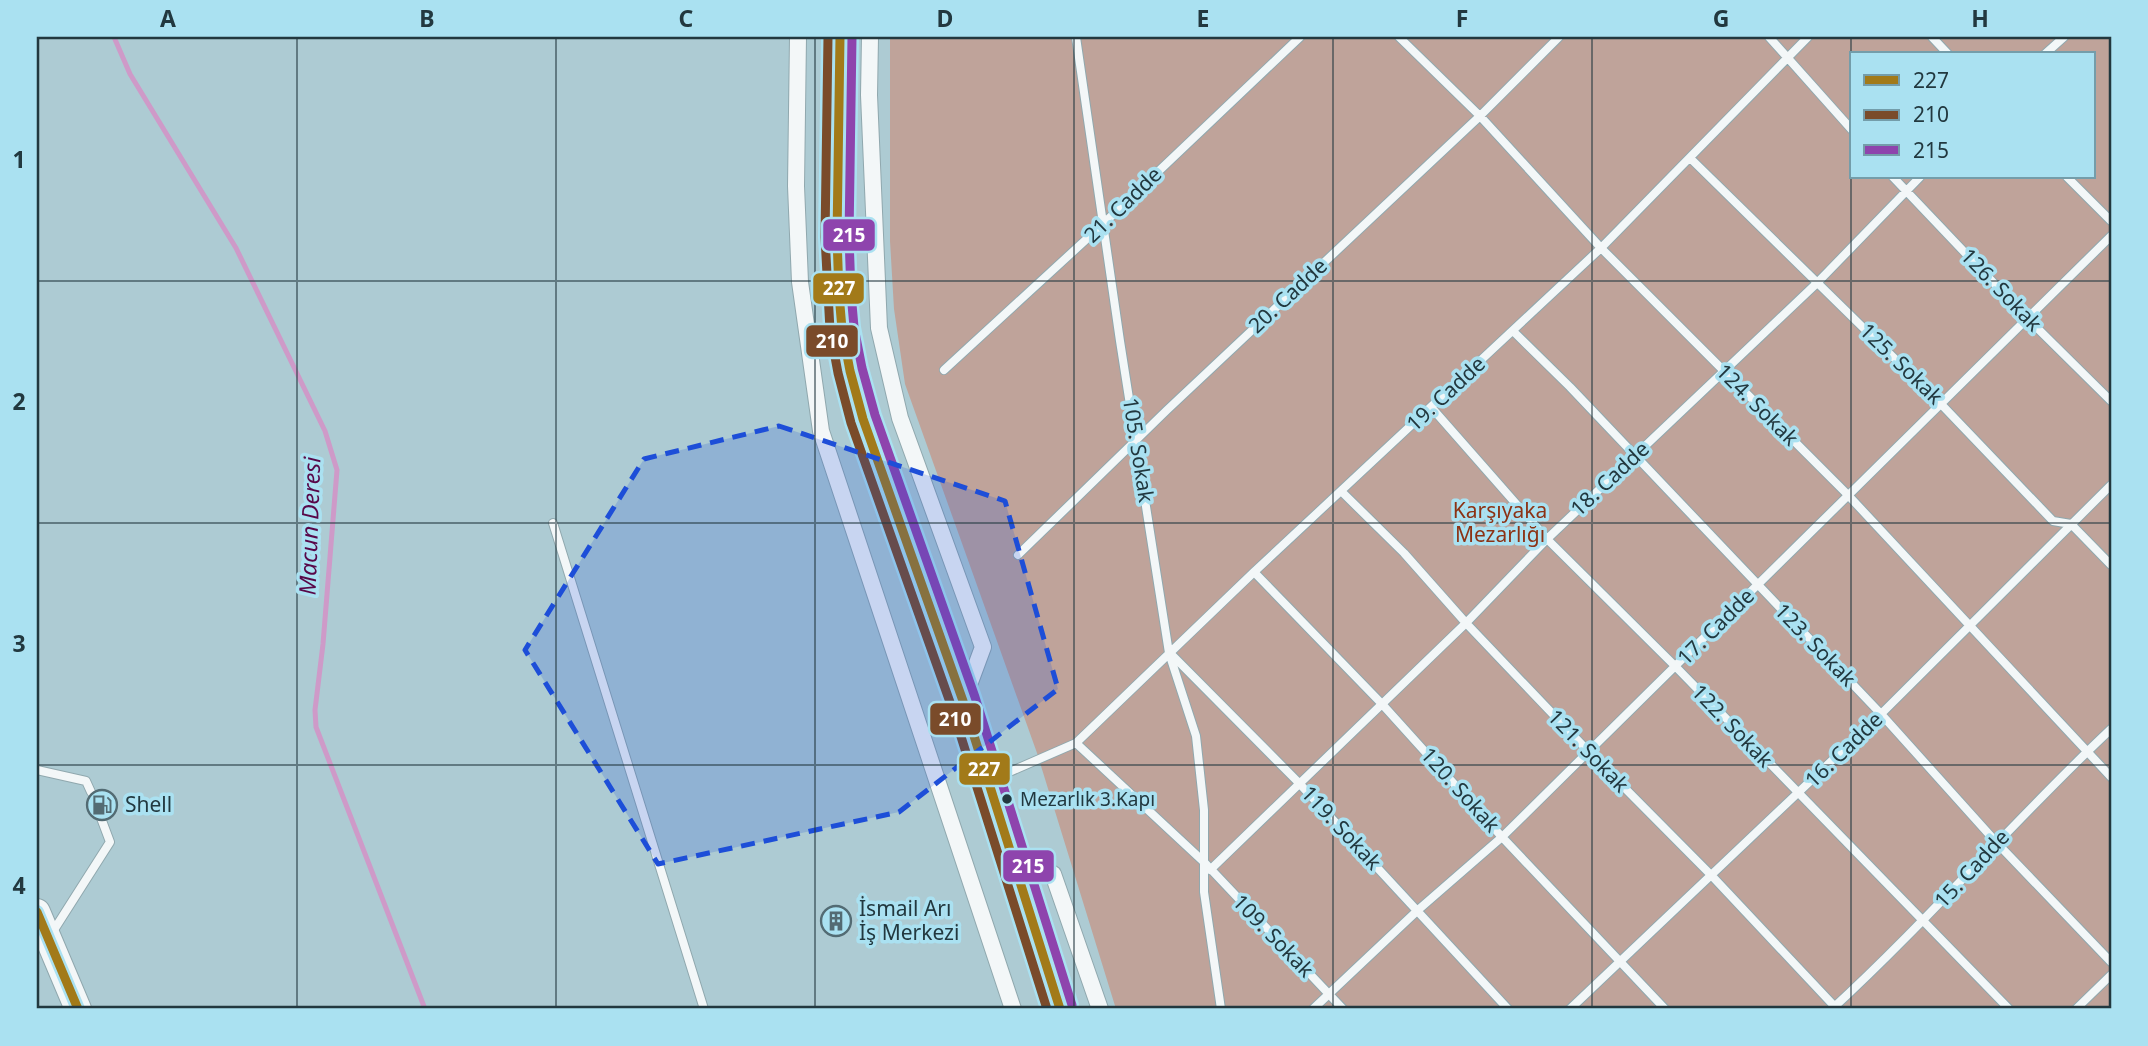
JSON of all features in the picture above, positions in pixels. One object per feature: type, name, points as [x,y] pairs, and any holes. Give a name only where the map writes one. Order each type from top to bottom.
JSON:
[{"type":"main road","points":[[840,37],[837,237],[842,329],[849,371],[863,419],[963,701],[1060,1009]]},
{"type":"main road","points":[[37,912],[78,1009]]},
{"type":"street","points":[[797,37],[796,186],[800,282],[821,431],[1013,1009]]},
{"type":"street","points":[[870,37],[869,95],[879,328],[900,418],[983,647],[963,701]]},
{"type":"street","points":[[1014,859],[1053,874],[1100,1009]]},
{"type":"lane","name":"105. Sokak","points":[[1076,37],[1170,653],[1196,736],[1204,810],[1204,892],[1221,1009]]},
{"type":"lane","name":"21. Cadde","points":[[944,370],[1300,37]]},
{"type":"lane","name":"124. Sokak","points":[[1399,37],[1480,116],[1601,248],[1847,494],[2111,777]]},
{"type":"lane","name":"20. Cadde","points":[[1018,555],[1480,116],[1559,37]]},
{"type":"lane","points":[[1769,37],[1850,128]]},
{"type":"lane","name":"19. Cadde","points":[[1076,743],[1254,572],[1514,332],[1601,248],[1808,37]]},
{"type":"lane","points":[[1932,37],[1946,52]]},
{"type":"lane","points":[[2047,52],[2064,37]]},
{"type":"lane","name":"125. Sokak","points":[[1690,158],[1940,403],[2053,522],[2071,524],[2111,565]]},
{"type":"lane","name":"126. Sokak","points":[[1894,178],[2027,318],[2111,401]]},
{"type":"lane","name":"18. Cadde","points":[[1210,870],[1298,782],[1466,623],[1547,539],[1817,282],[1919,178]]},
{"type":"lane","points":[[2068,178],[2111,221]]},
{"type":"lane","name":"17. Cadde","points":[[1313,1009],[1418,910],[1502,837],[2111,236]]},
{"type":"lane","name":"123. Sokak","points":[[1514,332],[1881,714],[1996,842],[2111,962]]},
{"type":"lane","name":"122. Sokak","points":[[1431,407],[1547,539],[1676,667],[2009,1009]]},
{"type":"lane","name":"16. Cadde","points":[[1570,1009],[1881,714],[2111,485]]},
{"type":"lane","name":"121. Sokak","points":[[1341,491],[1404,553],[1466,623],[1589,752],[1713,876],[1835,1009]]},
{"type":"lane","points":[[553,523],[704,1009]]},
{"type":"lane","name":"120. Sokak","points":[[1254,572],[1382,704],[1502,837],[1665,1009]]},
{"type":"lane","name":"119. Sokak","points":[[1170,653],[1298,782],[1508,1009]]},
{"type":"lane","name":"15. Cadde","points":[[1835,1009],[1922,922],[1996,842],[2111,729]]},
{"type":"lane","points":[[989,781],[1076,743],[1204,862]]},
{"type":"lane","points":[[37,770],[86,781],[91,792]]},
{"type":"lane","points":[[48,939],[110,842],[101,818]]},
{"type":"lane","name":"109. Sokak","points":[[1204,862],[1343,1009]]},
{"type":"lane","points":[[2076,1009],[2111,975]]},
{"type":"highlighted area","points":[[779,426],[1005,501],[1058,689],[899,812],[658,864],[525,650],[644,459]]},
{"type":"green space","name":"Karşıyaka Mezarlığı","points":[[890,37],[2111,37],[2111,1009],[1116,1009],[1037,753],[905,384],[894,309],[890,241]]},
{"type":"waterway","name":"Macun Deresi","points":[[114,37],[130,74],[236,248],[325,431],[337,470],[315,710],[316,727],[425,1009]]},
{"type":"transit line","name":"210","points":[[828,37],[825,237],[830,330],[838,373],[851,423],[951,705],[1047,1009]]},
{"type":"transit line","name":"227","points":[[840,37],[837,237],[842,329],[850,371],[863,419],[963,701],[1060,1009]]},
{"type":"transit line","name":"215","points":[[852,37],[849,237],[854,327],[862,368],[875,415],[975,697],[1072,1005]]},
{"type":"transit line","name":"227","points":[[37,912],[78,1009]]},
{"type":"place","name":"Mezarlık 3.Kapı","points":[[1007,799]]},
{"type":"place","name":"Shell","points":[[102,805]]},
{"type":"place","name":"İsmail Arı İş Merkezi","points":[[836,921]]}]
